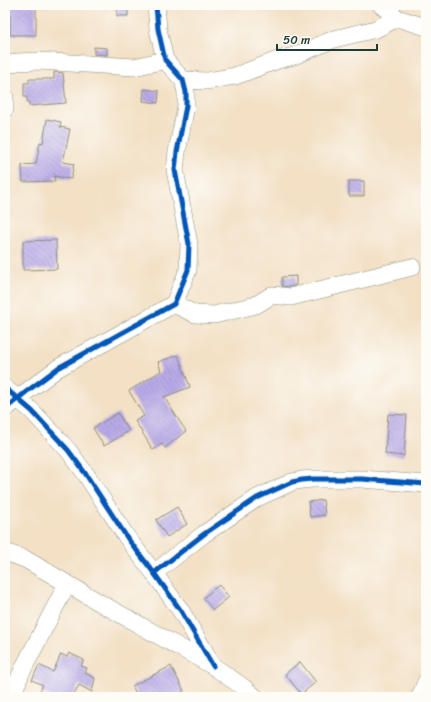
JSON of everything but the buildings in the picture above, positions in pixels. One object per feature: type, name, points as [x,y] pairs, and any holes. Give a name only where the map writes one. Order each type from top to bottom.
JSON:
[{"type":"street","points":[[156,5],[158,29],[165,60],[183,80],[186,92],[186,106],[175,170],[190,244],[188,270],[174,304],[58,368],[9,398],[32,411],[68,450],[85,473],[128,539],[154,572],[181,611],[213,666]]},
{"type":"street","points":[[381,5],[397,18],[426,27]]},
{"type":"street","points":[[183,80],[207,81],[235,76],[278,60],[294,56],[334,39],[376,29],[397,18]]},
{"type":"street","points":[[5,66],[17,62],[39,61],[134,67],[165,60]]},
{"type":"street","points":[[5,97],[5,109]]},
{"type":"street","points":[[174,304],[195,314],[214,315],[256,305],[272,295],[291,297],[412,267]]},
{"type":"street","points":[[154,572],[204,534],[257,498],[292,482],[313,479],[362,479],[426,484]]},
{"type":"street","points":[[5,552],[25,559],[213,666],[244,687],[255,697]]},
{"type":"street","points":[[11,697],[23,669],[67,584]]},
{"type":"street","points":[[420,697],[426,682]]},
{"type":"cycle path","points":[[5,409],[58,368],[174,304],[188,270],[189,244],[175,170],[186,106],[186,92],[183,80],[165,60],[158,29],[156,5]]},
{"type":"cycle path","points":[[5,388],[32,411],[68,450],[85,473],[128,539],[181,611],[213,666]]},
{"type":"cycle path","points":[[154,573],[204,534],[257,498],[292,482],[313,479],[362,479],[426,484]]}]
